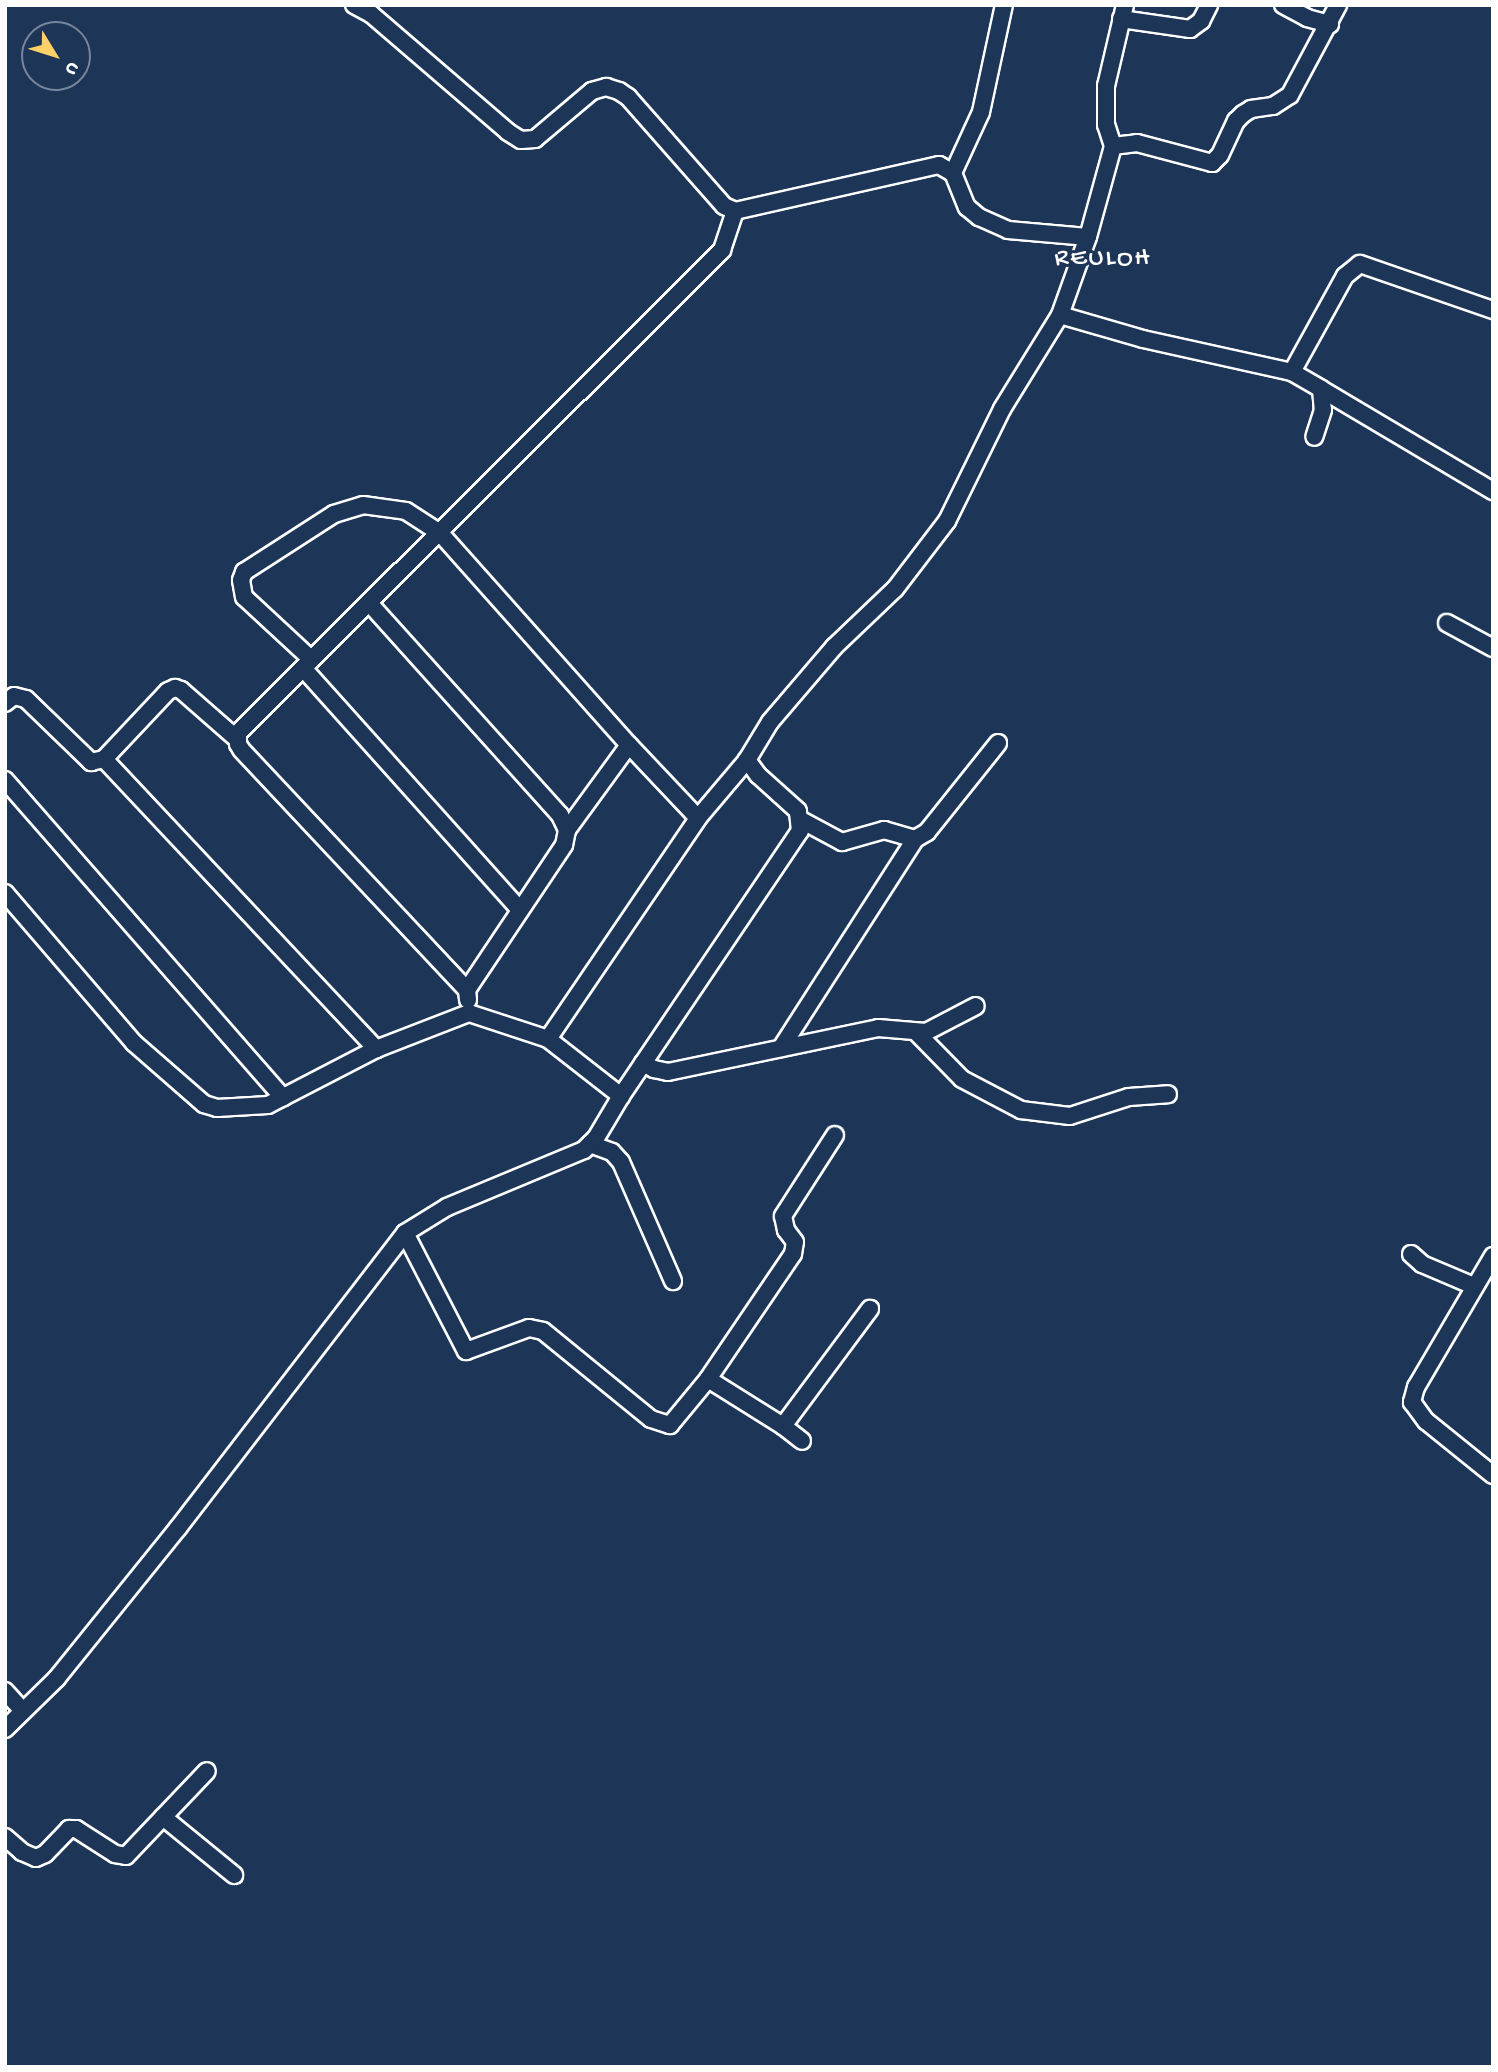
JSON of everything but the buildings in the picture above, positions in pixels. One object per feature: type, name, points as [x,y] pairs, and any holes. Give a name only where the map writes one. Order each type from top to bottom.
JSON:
[{"type":"street","points":[[354,5],[371,14],[508,132],[521,140],[536,139],[592,90],[606,87],[619,91],[628,97],[724,206],[735,211],[939,165],[953,173],[967,207],[979,218],[1008,230],[1088,237]]},
{"type":"street","points":[[953,173],[981,112],[1004,5]]},
{"type":"street","points":[[548,1040],[698,818],[747,760],[778,713],[834,647],[895,589],[947,521],[1002,409],[1060,314],[1088,237],[1113,146],[1106,125],[1107,86],[1123,12],[1190,29],[1200,21],[1209,5]]},
{"type":"street","points":[[1283,5],[1307,19],[1329,24]]},
{"type":"street","points":[[1113,146],[1137,143],[1212,163],[1220,155],[1231,130],[1243,114],[1251,108],[1273,106],[1290,95],[1338,5]]},
{"type":"street","points":[[237,739],[242,729],[722,250],[735,211]]},
{"type":"street","points":[[1292,372],[1345,276],[1360,264],[1493,310]]},
{"type":"street","points":[[1060,314],[1143,339],[1292,372],[1493,491]]},
{"type":"street","points":[[1314,437],[1323,410],[1321,390]]},
{"type":"street","points":[[519,909],[307,664],[244,597],[241,580],[251,565],[334,514],[363,505],[406,511],[440,533],[629,745],[698,818]]},
{"type":"street","points":[[370,604],[560,815],[567,830]]},
{"type":"street","points":[[1447,623],[1493,648]]},
{"type":"street","points":[[5,703],[14,696],[26,699],[91,762],[104,759],[168,691],[175,688],[181,690],[237,739],[241,749],[467,990]]},
{"type":"street","points":[[781,1048],[915,839],[927,832],[998,743]]},
{"type":"street","points":[[469,1013],[467,990],[564,845],[567,830],[629,745]]},
{"type":"street","points":[[104,759],[376,1049]]},
{"type":"street","points":[[5,1729],[57,1678],[178,1528],[405,1233],[447,1207],[584,1150],[593,1141],[800,831],[798,811],[758,775],[747,760]]},
{"type":"street","points":[[5,780],[283,1098]]},
{"type":"street","points":[[801,820],[842,842],[884,830],[915,839]]},
{"type":"street","points":[[5,893],[134,1044],[204,1104],[217,1108],[268,1105],[376,1049],[469,1013],[548,1040],[621,1096]]},
{"type":"street","points":[[643,1063],[668,1072],[878,1028],[917,1032],[936,1029],[976,1006]]},
{"type":"street","points":[[917,1032],[962,1079],[1021,1110],[1070,1116],[1129,1097],[1168,1094]]},
{"type":"street","points":[[405,1233],[466,1351],[529,1328],[543,1331],[651,1419],[663,1425],[670,1425],[708,1379],[793,1254],[795,1242],[786,1230],[783,1216],[835,1135]]},
{"type":"street","points":[[593,1141],[612,1152],[621,1162],[673,1281]]},
{"type":"street","points":[[1411,1254],[1422,1264],[1474,1286]]},
{"type":"street","points":[[1493,1256],[1464,1301],[1455,1322],[1416,1387],[1413,1408],[1493,1475]]},
{"type":"street","points":[[783,1426],[870,1309]]},
{"type":"street","points":[[708,1379],[802,1441]]},
{"type":"street","points":[[5,1691],[22,1710]]},
{"type":"street","points":[[5,1836],[22,1852],[36,1858],[45,1854],[69,1829],[76,1829],[122,1857],[207,1770]]},
{"type":"street","points":[[163,1817],[234,1875]]},
{"type":"district","name":"REULOH","points":[[1103,260]]}]
